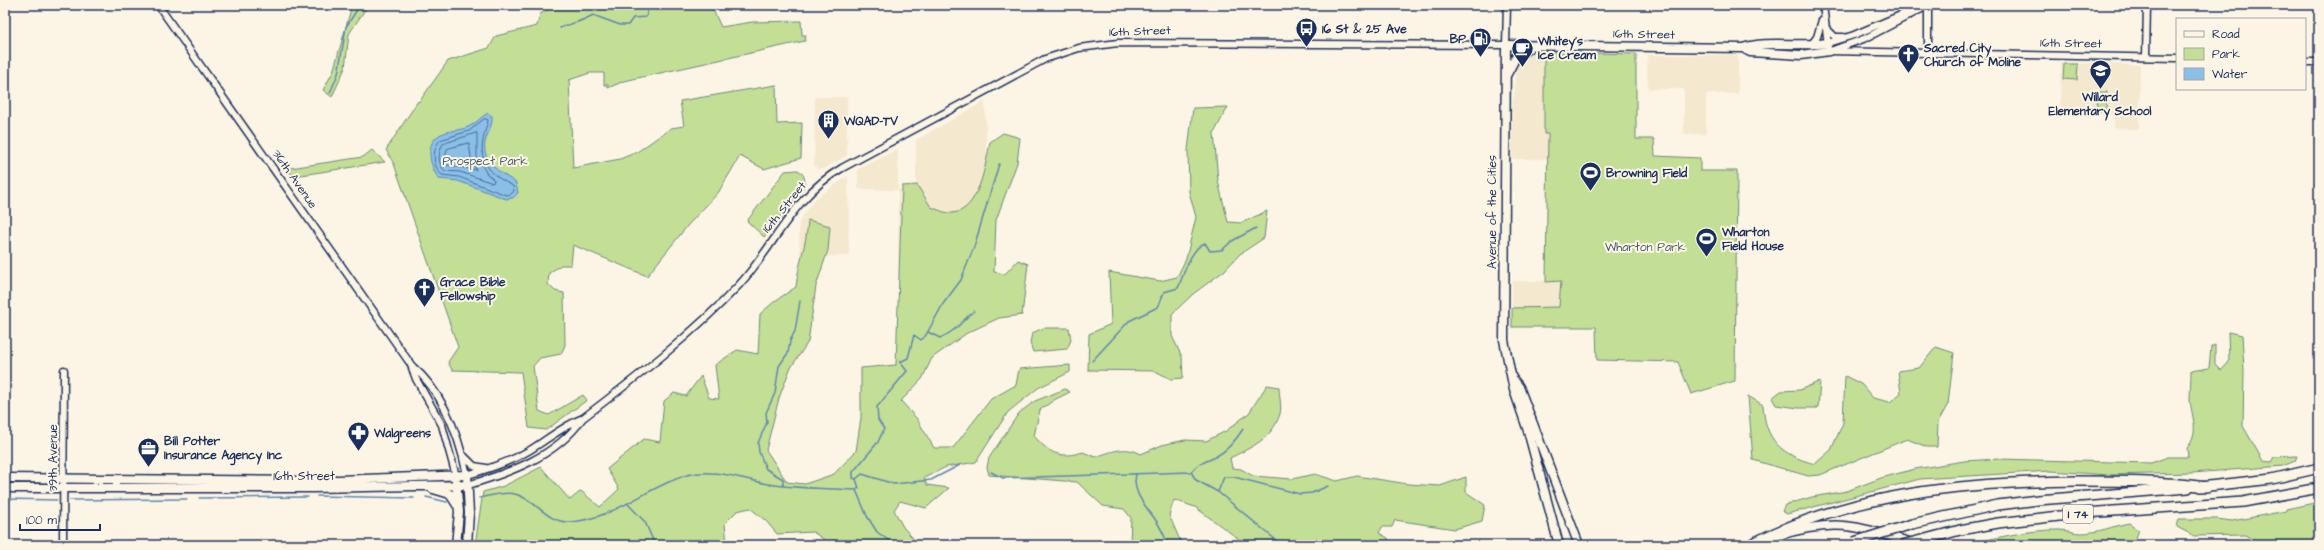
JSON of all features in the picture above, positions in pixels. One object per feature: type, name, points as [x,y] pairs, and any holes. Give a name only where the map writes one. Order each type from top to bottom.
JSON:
[{"type":"highway","name":"I 74","points":[[1850,544],[1912,524],[1998,505],[2057,498],[2207,487],[2272,479],[2319,468]]},
{"type":"highway","points":[[1750,545],[1775,532],[1847,508],[1894,496],[1943,488],[1998,483],[2119,481],[2167,482],[2207,487]]},
{"type":"highway","name":"I 74","points":[[1902,545],[1998,523],[2084,513],[2243,502],[2319,488]]},
{"type":"highway","points":[[1917,545],[1941,535]]},
{"type":"main road","name":"16th Street","points":[[1506,45],[1743,48],[1750,52],[1801,55],[1828,47]]},
{"type":"main road","name":"Avenue of the Cities","points":[[1506,45],[1504,80],[1503,329],[1505,353],[1514,390],[1531,441],[1559,545]]},
{"type":"main road","points":[[1743,48],[1751,45],[1810,45],[1828,47]]},
{"type":"main road","points":[[1504,80],[1516,57],[1532,46]]},
{"type":"main road","name":"Avenue of the Cities","points":[[1512,378],[1519,387],[1579,545]]},
{"type":"main road","name":"16th Street","points":[[5,478],[313,481],[467,475]]},
{"type":"main road","name":"36th Avenue","points":[[467,475],[469,514],[467,545]]},
{"type":"main road","name":"36th Avenue","points":[[456,476],[459,512],[456,545]]},
{"type":"main road","name":"16th Street","points":[[5,488],[468,485]]},
{"type":"main road","points":[[421,486],[450,494],[454,499],[459,512]]},
{"type":"main road","points":[[1750,545],[1800,529],[1838,525],[1868,528],[1917,545]]},
{"type":"street","name":"36th Avenue","points":[[158,5],[412,366],[421,374],[432,389],[445,411],[462,454],[467,475]]},
{"type":"street","points":[[1506,45],[1507,5]]},
{"type":"street","points":[[1823,5],[1824,26],[1828,47]]},
{"type":"street","points":[[1828,47],[1918,7],[1929,5]]},
{"type":"street","points":[[1828,47],[1866,38],[1929,5]]},
{"type":"street","points":[[1928,52],[1929,5]]},
{"type":"street","points":[[2146,58],[2147,5]]},
{"type":"street","points":[[1810,45],[1817,37],[1823,16]]},
{"type":"street","points":[[1824,26],[1835,37],[1848,37]]},
{"type":"street","name":"16th Street","points":[[468,485],[495,477],[530,462],[574,430],[583,418],[660,358],[739,285],[800,204],[818,184],[854,162],[1059,54],[1094,45],[1118,43],[1506,45]]},
{"type":"street","name":"16th Street","points":[[1828,47],[1892,52],[2176,58]]},
{"type":"street","points":[[2306,62],[2319,62]]},
{"type":"street","name":"36th Avenue","points":[[412,366],[416,379],[442,425],[456,476]]},
{"type":"street","name":"39th Avenue","points":[[63,545],[64,370]]},
{"type":"street","name":"16th Street","points":[[467,475],[505,463],[530,450],[568,424],[583,418]]},
{"type":"street","points":[[462,454],[469,463],[479,468],[505,463]]},
{"type":"shaded area","points":[[1544,52],[1544,133],[1548,134],[1548,159],[1512,159],[1512,109],[1515,89],[1515,68],[1521,57],[1527,53]]},
{"type":"shaded area","points":[[1647,55],[1738,55],[1738,94],[1706,94],[1706,134],[1684,134],[1684,89],[1648,89]]},
{"type":"shaded area","name":"Willard Elementary School","points":[[2061,63],[2140,65],[2139,129],[2114,128],[2114,115],[2060,114]]},
{"type":"shaded area","points":[[815,97],[847,97],[847,155],[824,169],[818,169],[814,165]]},
{"type":"shaded area","points":[[985,101],[988,203],[899,317],[898,190],[916,190],[916,140]]},
{"type":"shaded area","points":[[898,149],[898,190],[858,189],[858,169]]},
{"type":"shaded area","points":[[848,176],[849,256],[800,256],[799,222],[815,199]]},
{"type":"shaded area","points":[[1512,281],[1561,281],[1559,307],[1512,308]]},
{"type":"green space","points":[[354,5],[368,5],[349,34],[345,68],[332,97],[323,90],[333,72],[351,9]]},
{"type":"green space","name":"Prospect Park","points":[[711,5],[721,27],[752,22],[801,21],[802,35],[806,35],[805,41],[624,81],[608,88],[608,85],[604,85],[604,73],[590,73],[569,80],[573,168],[620,159],[637,152],[671,128],[684,126],[680,101],[776,85],[777,124],[802,123],[801,158],[764,169],[740,156],[718,193],[688,225],[647,276],[573,245],[571,265],[561,265],[549,273],[548,284],[555,291],[564,293],[565,345],[561,354],[540,358],[533,366],[539,411],[549,415],[583,395],[587,400],[546,430],[529,428],[521,372],[452,370],[448,362],[458,347],[394,164],[386,150],[418,101],[419,102],[448,61],[489,48],[496,36],[537,26],[540,14],[555,6]]},
{"type":"green space","name":"Wharton Park","points":[[1544,52],[1636,54],[1636,139],[1654,139],[1655,156],[1700,158],[1700,171],[1737,171],[1735,381],[1691,394],[1678,362],[1597,360],[1596,327],[1512,327],[1512,308],[1559,307],[1561,281],[1546,282],[1548,134],[1544,134]]},
{"type":"green space","points":[[2064,64],[2078,64],[2077,80],[2063,79]]},
{"type":"green space","points":[[2098,92],[2107,92],[2106,111],[2097,111]]},
{"type":"green space","points":[[1228,107],[1214,133],[1218,181],[1228,222],[1241,223],[1267,211],[1264,238],[1240,254],[1224,271],[1193,294],[1172,314],[1172,336],[1182,357],[1183,378],[1171,379],[1155,371],[1088,370],[1089,334],[1111,324],[1109,272],[1160,281],[1177,277],[1186,259],[1196,217],[1189,192],[1188,150],[1193,108]]},
{"type":"green space","points":[[1003,133],[1020,138],[1017,163],[996,220],[994,272],[1005,274],[1018,260],[1028,264],[1022,315],[999,318],[967,333],[932,358],[922,379],[901,401],[917,419],[934,448],[953,448],[991,399],[1016,385],[1019,369],[1070,365],[1070,372],[1038,388],[1008,412],[976,462],[946,467],[924,478],[927,485],[949,488],[926,508],[900,501],[894,510],[903,527],[919,545],[832,545],[813,532],[777,534],[766,521],[750,508],[737,511],[725,523],[727,545],[475,545],[483,492],[504,486],[541,467],[570,500],[581,491],[600,507],[619,489],[607,469],[644,439],[660,442],[664,401],[674,393],[686,396],[701,376],[709,398],[719,399],[715,365],[737,350],[758,354],[760,314],[775,301],[796,287],[808,220],[830,226],[828,250],[816,286],[808,342],[790,369],[779,398],[766,450],[787,482],[805,484],[834,474],[856,451],[861,418],[861,368],[896,365],[902,186],[917,185],[931,207],[950,213],[961,210],[969,204],[980,185],[990,142]]},
{"type":"green space","points":[[372,150],[385,162],[295,176],[284,169],[363,157]]},
{"type":"green space","points":[[798,170],[804,177],[804,186],[764,237],[747,221],[785,171]]},
{"type":"green space","points":[[1044,328],[1069,328],[1071,340],[1067,349],[1033,352],[1030,343],[1032,333]]},
{"type":"green space","points":[[2228,332],[2242,335],[2244,370],[2243,426],[2263,461],[2271,462],[2274,457],[2297,456],[2295,461],[2283,466],[2192,473],[2109,475],[2051,471],[1920,479],[1787,514],[1782,511],[1785,505],[1812,497],[1847,491],[1881,478],[1915,469],[1964,461],[1998,459],[2151,463],[2168,457],[2188,457],[2187,448],[2191,442],[2194,431],[2190,400],[2191,371],[2209,368],[2211,347],[2215,345],[2215,365],[2221,371],[2229,362]]},
{"type":"green space","points":[[1936,347],[1954,353],[1948,404],[1938,422],[1937,447],[1927,447],[1907,439],[1820,475],[1808,476],[1753,460],[1748,396],[1763,405],[1767,428],[1771,437],[1777,444],[1784,451],[1793,456],[1815,464],[1831,450],[1843,423],[1845,376],[1861,384],[1873,398],[1890,402],[1901,393],[1898,371],[1919,368]]},
{"type":"green space","points":[[1820,381],[1818,408],[1799,408],[1776,405],[1772,398],[1781,391],[1800,390]]},
{"type":"green space","points":[[1267,385],[1279,387],[1281,404],[1280,414],[1272,430],[1266,436],[1253,446],[1230,458],[1232,468],[1241,469],[1253,476],[1292,479],[1315,474],[1337,481],[1357,476],[1408,484],[1440,486],[1466,477],[1466,492],[1485,505],[1482,521],[1455,529],[1395,520],[1392,527],[1382,527],[1379,533],[1388,538],[1390,544],[1383,545],[1247,545],[1195,507],[1174,500],[1169,515],[1182,545],[1132,545],[1130,544],[1131,518],[1124,509],[1103,506],[1077,482],[989,475],[987,467],[989,458],[1019,413],[1035,401],[1065,389],[1070,392],[1054,400],[1040,410],[1034,436],[1050,451],[1062,455],[1083,452],[1095,457],[1118,450],[1135,451],[1141,454],[1162,445],[1185,440],[1206,441],[1226,431],[1249,413]]},
{"type":"green space","points":[[2319,502],[2319,545],[2260,544],[2245,535],[2194,536],[2177,527],[2179,519],[2217,519],[2232,521],[2286,511],[2286,509]]},
{"type":"green space","points":[[2129,523],[2139,530],[2134,543],[1963,545],[2036,531],[2065,530],[2078,533],[2087,533]]},
{"type":"water","points":[[488,113],[492,116],[492,120],[485,143],[487,157],[494,167],[516,183],[518,193],[513,198],[506,199],[458,181],[439,179],[431,164],[431,146],[438,136],[471,126]]},
{"type":"waterway","points":[[330,93],[338,74],[346,27],[360,5]]},
{"type":"waterway","points":[[560,28],[593,15],[620,25],[628,25],[633,18],[646,17],[648,8],[671,5]]},
{"type":"waterway","points":[[856,479],[853,478],[853,472],[878,442],[884,429],[878,420],[877,407],[907,371],[900,362],[908,358],[914,335],[921,340],[926,335],[943,304],[961,280],[974,247],[999,164]]},
{"type":"waterway","points":[[1092,361],[1129,321],[1158,307],[1164,292],[1178,288],[1191,256],[1200,246],[1205,243],[1210,251],[1222,250],[1232,241],[1256,228]]},
{"type":"waterway","points":[[783,486],[783,479],[766,469],[759,452],[758,443],[767,422],[766,413],[775,393],[779,366],[788,353],[790,341],[795,331],[800,301]]},
{"type":"waterway","points":[[928,332],[940,338],[955,329],[974,311]]},
{"type":"waterway","points":[[1191,472],[1200,464],[1213,458],[1229,447],[1243,429]]},
{"type":"waterway","points":[[479,498],[502,493],[515,494],[529,501],[554,519],[570,522],[586,520],[615,510],[669,482],[684,476],[695,474],[716,473],[790,487],[856,490],[859,488],[856,479],[862,474],[894,484],[931,480],[960,465]]},
{"type":"waterway","points":[[991,472],[1003,478],[1191,472],[1196,480],[1218,492],[1282,545]]},
{"type":"waterway","points":[[1136,475],[1135,482],[1138,494],[1157,522],[1169,545]]},
{"type":"waterway","points":[[1218,492],[1224,477],[1234,477],[1300,494],[1312,493],[1328,486]]},
{"type":"waterway","points":[[856,490],[867,516],[877,532],[895,545]]},
{"type":"waterway","points":[[317,496],[414,498]]},
{"type":"waterway","points":[[199,498],[308,497]]},
{"type":"waterway","points":[[426,497],[447,502]]},
{"type":"waterway","points":[[5,499],[57,500]]},
{"type":"waterway","points":[[70,500],[187,499]]},
{"type":"waterway","points":[[628,504],[645,522],[655,545]]},
{"type":"place","name":"16 St & 25 Ave","points":[[1306,48]]},
{"type":"place","name":"BP","points":[[1481,58]]},
{"type":"place","name":"Whitey's Ice Cream","points":[[1523,68]]},
{"type":"place","name":"Sacred City Church of Moline","points":[[1909,74]]},
{"type":"place","name":"Willard Elementary School","points":[[2100,90]]},
{"type":"place","name":"WQAD-TV","points":[[828,140]]},
{"type":"place","name":"Browning Field","points":[[1591,192]]},
{"type":"place","name":"Wharton Field House","points":[[1707,258]]},
{"type":"place","name":"Grace Bible Fellowship","points":[[424,308]]},
{"type":"place","name":"Walgreens","points":[[359,452]]},
{"type":"place","name":"Bill Potter Insurance Agency Inc","points":[[148,468]]}]
